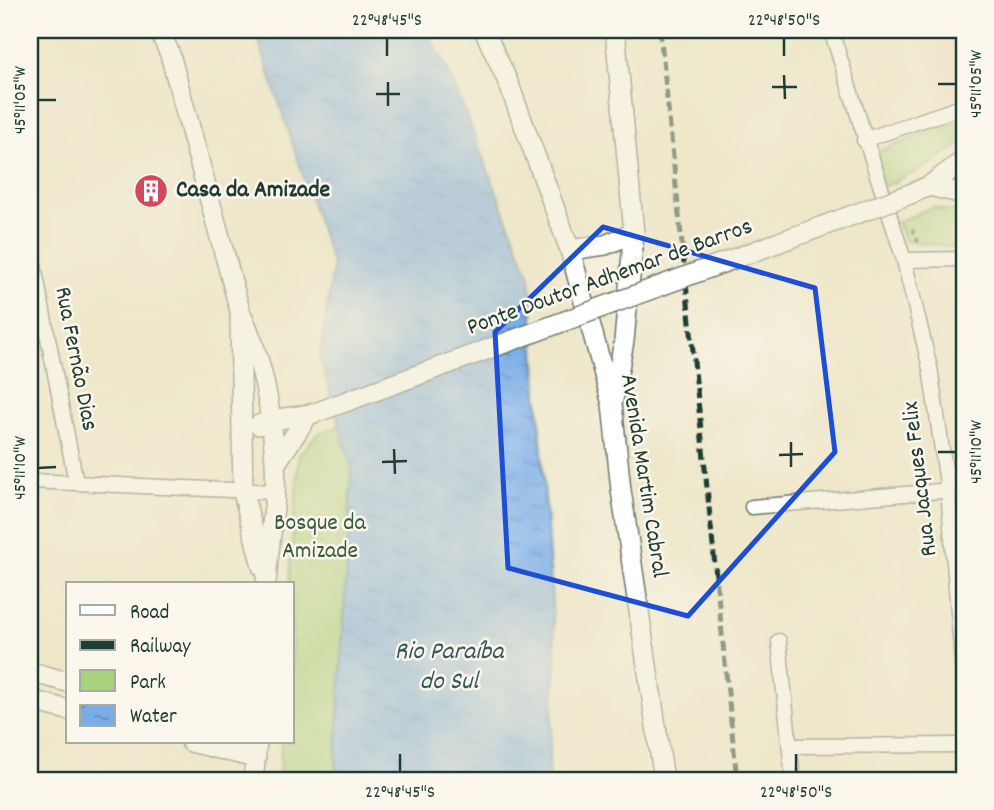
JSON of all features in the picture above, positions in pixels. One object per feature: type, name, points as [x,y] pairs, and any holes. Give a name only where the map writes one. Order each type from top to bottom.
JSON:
[{"type":"street","points":[[159,30],[170,54],[240,312],[252,337],[261,370],[276,463],[266,582]]},
{"type":"street","name":"Avenida Martim Cabral","points":[[484,30],[508,82],[570,250],[612,404],[621,490],[664,780]]},
{"type":"street","points":[[612,404],[624,341],[634,233],[615,30]]},
{"type":"street","name":"Rua Jacques Felix","points":[[831,30],[904,260],[930,368],[948,490],[964,685]]},
{"type":"street","points":[[864,140],[964,106]]},
{"type":"street","name":"Ponte Doutor Adhemar de Barros","points":[[269,420],[315,413],[910,194],[929,186],[964,160]]},
{"type":"street","points":[[929,186],[964,194]]},
{"type":"street","points":[[570,250],[605,245],[634,233]]},
{"type":"street","name":"Rua Fernão Dias","points":[[30,245],[76,482]]},
{"type":"street","points":[[904,260],[964,260]]},
{"type":"street","points":[[240,312],[243,492],[266,582]]},
{"type":"street","points":[[276,463],[315,413]]},
{"type":"street","points":[[242,433],[269,420]]},
{"type":"street","points":[[30,481],[273,492]]},
{"type":"street","points":[[752,507],[964,489]]},
{"type":"street","points":[[779,641],[793,780]]},
{"type":"street","points":[[30,672],[66,681]]},
{"type":"street","points":[[30,700],[66,709]]},
{"type":"street","points":[[207,744],[256,750],[253,780]]},
{"type":"street","points":[[790,746],[964,745]]},
{"type":"highlighted area","points":[[603,227],[815,288],[835,452],[688,616],[508,568],[495,332]]},
{"type":"shaded area","points":[[917,30],[964,30],[964,95],[943,102]]},
{"type":"green space","points":[[964,119],[964,142],[922,169],[884,187],[873,153]]},
{"type":"green space","points":[[932,207],[964,214],[964,248],[905,241],[897,222]]},
{"type":"green space","name":"Bosque da Amizade","points":[[340,426],[352,468],[335,780],[279,780],[281,744],[294,744],[294,582],[289,582],[299,455],[318,433]]},
{"type":"water","name":"Rio Paraíba do Sul","points":[[255,30],[427,30],[451,77],[530,276],[556,661],[548,780],[335,780],[352,468],[320,357],[333,267]]},
{"type":"building","name":"Casa da Amizade","points":[[155,177],[161,202],[146,206],[141,179]]},
{"type":"railway","points":[[660,30],[737,780]]},
{"type":"place","name":"Casa da Amizade","points":[[151,191]]}]
